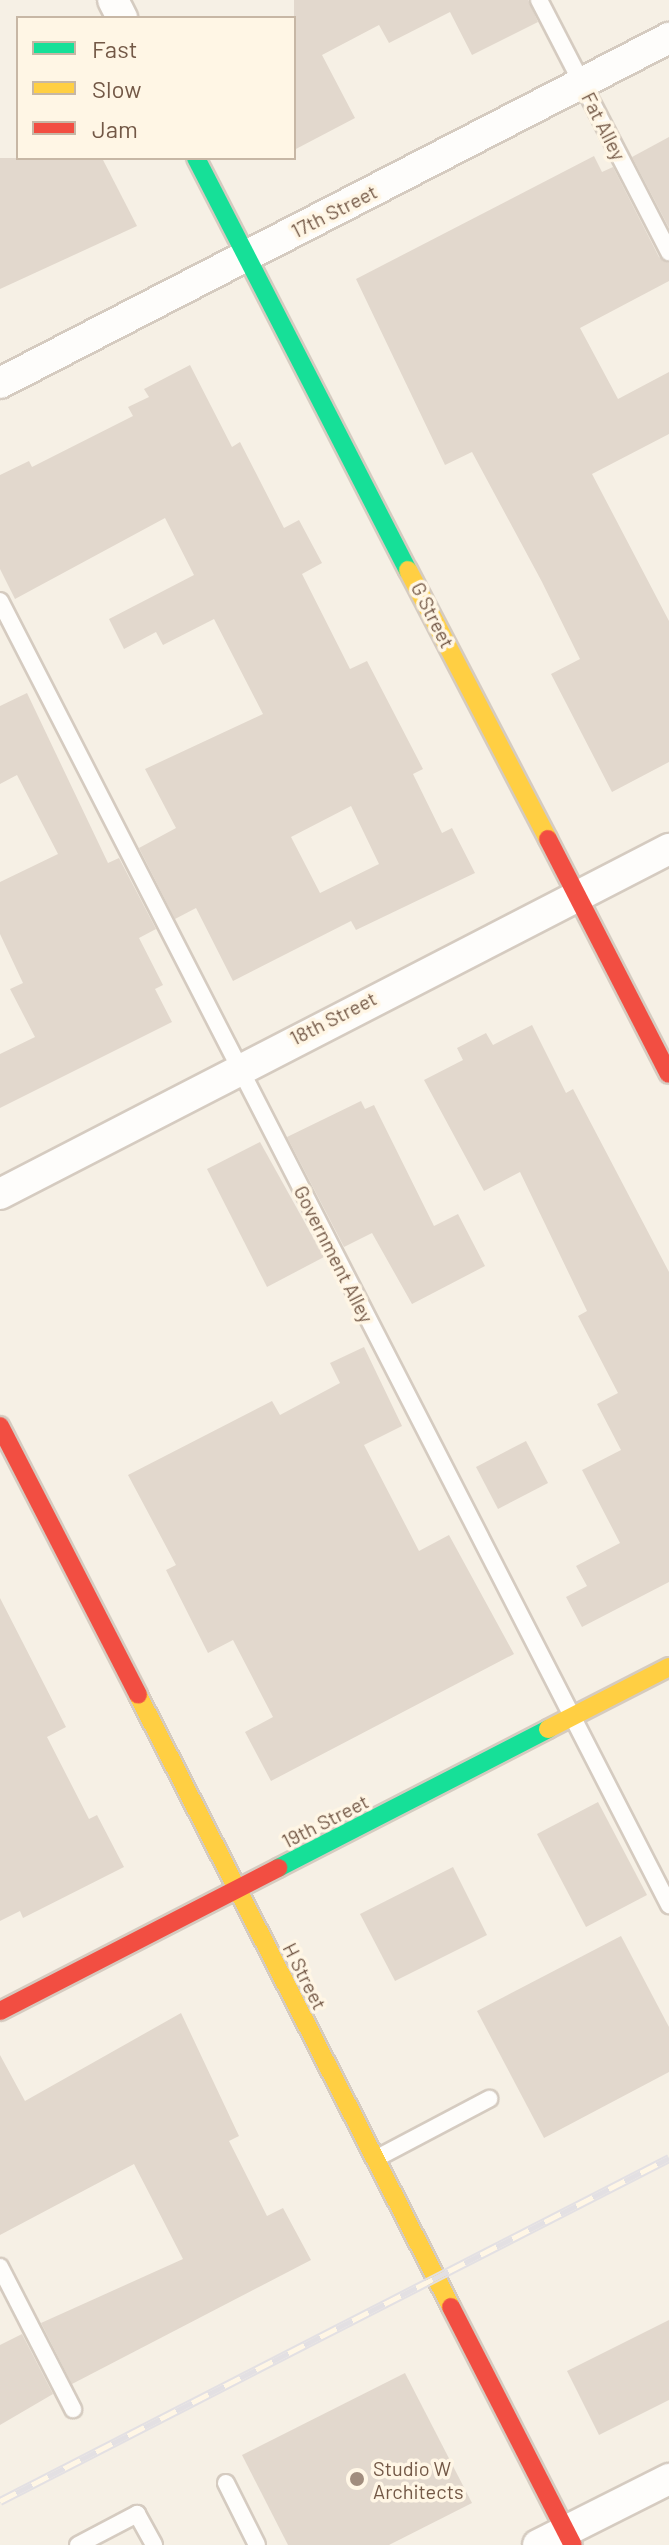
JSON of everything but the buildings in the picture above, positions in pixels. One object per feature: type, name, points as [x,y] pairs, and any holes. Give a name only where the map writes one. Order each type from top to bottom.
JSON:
[{"type":"street","name":"17th Street","points":[[0,383],[669,38]]},
{"type":"street","name":"G Street","points":[[197,160],[669,1074]]},
{"type":"street","name":"18th Street","points":[[0,1194],[239,1066],[669,849]]},
{"type":"street","name":"H Street","points":[[0,1426],[570,2538]]},
{"type":"street","name":"19th Street","points":[[0,2011],[669,1667]]},
{"type":"street","points":[[538,2545],[570,2538],[669,2479]]},
{"type":"lane","name":"Fat Alley","points":[[539,0],[669,252]]},
{"type":"lane","name":"Government Alley","points":[[0,601],[569,1719],[669,1905]]},
{"type":"lane","points":[[374,2160],[489,2099]]},
{"type":"lane","points":[[0,2267],[73,2409]]},
{"type":"lane","points":[[226,2483],[257,2545]]},
{"type":"lane","points":[[78,2545],[137,2514],[154,2545]]},
{"type":"railway","points":[[0,2501],[669,2158]]},
{"type":"traffic: fast","points":[[197,160],[408,570]]},
{"type":"traffic: fast","points":[[278,1868],[548,1729]]},
{"type":"traffic: slow","points":[[408,570],[548,839]]},
{"type":"traffic: slow","points":[[548,1729],[669,1667]]},
{"type":"traffic: slow","points":[[138,1695],[451,2307]]},
{"type":"traffic: jam","points":[[548,839],[669,1074]]},
{"type":"traffic: jam","points":[[0,1426],[138,1695]]},
{"type":"traffic: jam","points":[[0,2011],[278,1868]]},
{"type":"traffic: jam","points":[[451,2307],[573,2545]]},
{"type":"place","name":"Studio W Architects","points":[[357,2479]]}]
